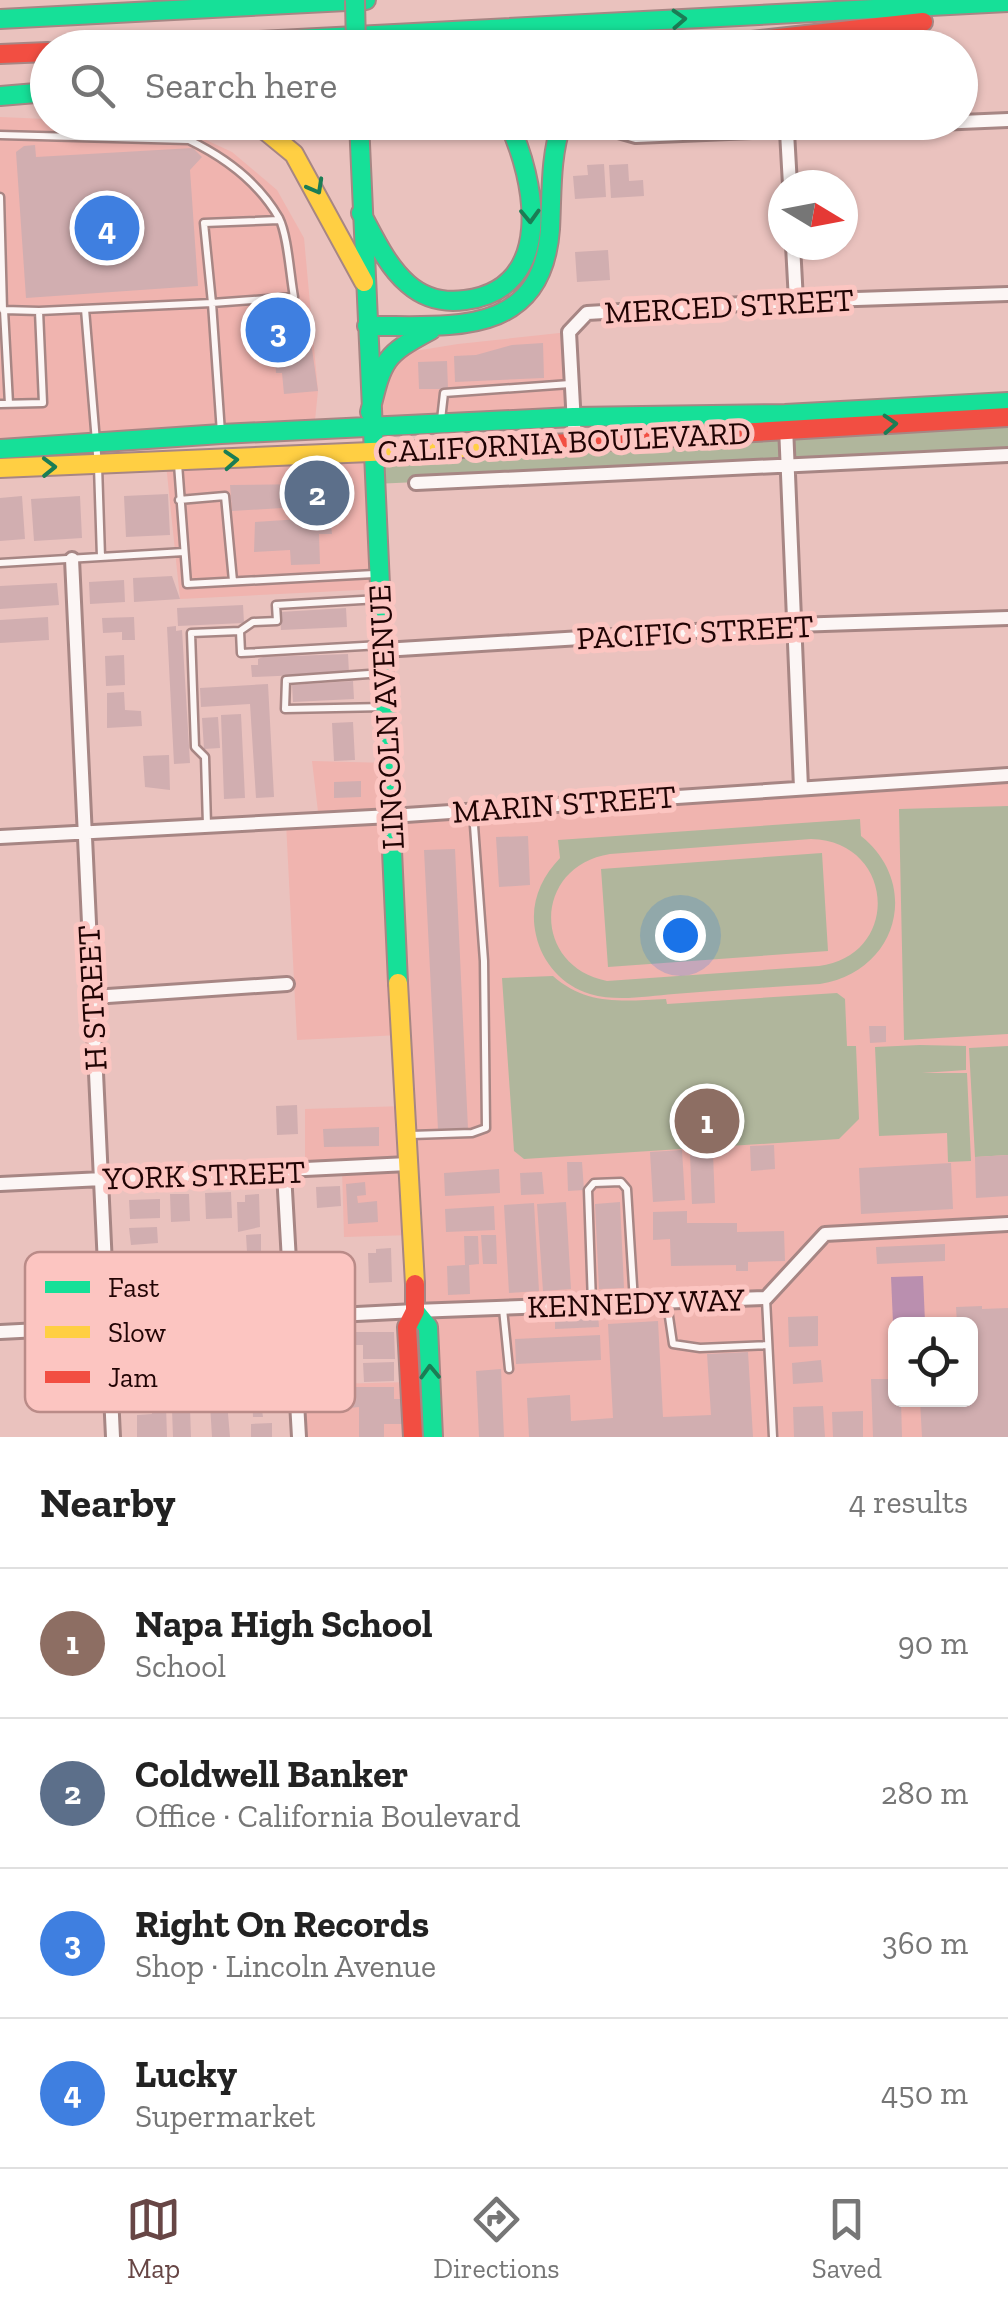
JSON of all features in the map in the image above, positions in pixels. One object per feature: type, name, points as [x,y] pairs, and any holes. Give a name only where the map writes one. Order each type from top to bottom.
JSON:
[{"type":"main road","points":[[0,7],[62,0]]},
{"type":"main road","points":[[355,0],[356,30]]},
{"type":"main road","points":[[0,19],[366,0]]},
{"type":"main road","points":[[472,30],[1008,2]]},
{"type":"main road","points":[[840,30],[1008,10]]},
{"type":"main road","points":[[0,54],[30,53]]},
{"type":"main road","points":[[0,98],[30,94]]},
{"type":"main road","points":[[0,98],[30,100]]},
{"type":"main road","points":[[279,140],[304,166],[364,282]]},
{"type":"main road","name":"LINCOLN AVENUE","points":[[359,140],[370,420],[408,1135],[415,1311],[406,1327],[413,1437]]},
{"type":"main road","points":[[361,213],[392,266],[411,287],[436,299],[462,303],[486,296],[509,280],[525,258],[531,232],[529,177],[518,140]]},
{"type":"main road","points":[[366,326],[485,322],[506,312],[530,290],[545,264],[556,140]]},
{"type":"main road","points":[[370,420],[379,374],[390,355],[404,342],[440,325]]},
{"type":"main road","name":"CALIFORNIA BOULEVARD","points":[[0,468],[575,443],[1008,402]]},
{"type":"main road","name":"CALIFORNIA BOULEVARD","points":[[0,449],[370,420],[440,426],[573,417],[785,422],[1008,417]]},
{"type":"main road","name":"LINCOLN AVENUE","points":[[415,1311],[428,1326],[433,1437]]},
{"type":"street","points":[[978,122],[1008,120]]},
{"type":"street","points":[[787,140],[789,170]]},
{"type":"street","points":[[794,260],[796,301]]},
{"type":"street","name":"MERCED STREET","points":[[575,443],[569,332],[587,313],[1008,294]]},
{"type":"street","points":[[785,422],[801,788]]},
{"type":"street","points":[[416,484],[1008,455]]},
{"type":"street","name":"H STREET","points":[[72,559],[104,1252]]},
{"type":"street","name":"PACIFIC STREET","points":[[383,648],[794,625],[1008,618]]},
{"type":"street","name":"MARIN STREET","points":[[0,837],[1008,776]]},
{"type":"street","points":[[92,997],[287,984]]},
{"type":"street","name":"YORK STREET","points":[[0,1184],[408,1164]]},
{"type":"street","points":[[284,1172],[289,1252]]},
{"type":"street","name":"KENNEDY WAY","points":[[355,1314],[766,1298],[825,1234],[1008,1224]]},
{"type":"street","name":"KENNEDY WAY","points":[[0,1332],[25,1331]]},
{"type":"street","name":"H STREET","points":[[112,1412],[113,1437]]},
{"type":"street","points":[[297,1412],[298,1437]]},
{"type":"lane","points":[[0,135],[30,136]]},
{"type":"lane","points":[[2,310],[294,297],[280,220],[241,172],[215,152],[189,140]]},
{"type":"lane","points":[[0,198],[4,404],[43,403],[40,311]]},
{"type":"lane","points":[[221,434],[204,223],[280,220]]},
{"type":"lane","points":[[85,309],[101,557]]},
{"type":"lane","points":[[440,426],[444,394],[571,384]]},
{"type":"lane","points":[[178,463],[187,584],[379,574]]},
{"type":"lane","points":[[179,500],[224,496],[234,581]]},
{"type":"lane","points":[[0,563],[184,552]]},
{"type":"lane","points":[[207,826],[205,757],[195,747],[192,633],[240,630],[253,622],[277,621],[276,605],[380,599]]},
{"type":"lane","points":[[240,630],[241,653],[383,648]]},
{"type":"lane","points":[[384,673],[286,680],[285,710],[386,707]]},
{"type":"lane","points":[[408,1135],[472,1133],[486,1128],[484,961],[473,810]]},
{"type":"lane","points":[[592,1304],[588,1190],[594,1184],[621,1182],[627,1189],[634,1303]]},
{"type":"lane","points":[[766,1298],[774,1437]]},
{"type":"lane","points":[[666,1302],[673,1344],[700,1348],[769,1346]]},
{"type":"lane","points":[[503,1308],[509,1369]]},
{"type":"shaded area","points":[[0,117],[30,118],[30,140],[206,140],[232,152],[277,190],[304,238],[318,391],[314,430],[0,449]]},
{"type":"shaded area","points":[[569,332],[573,417],[371,429],[390,355]]},
{"type":"shaded area","points":[[373,452],[380,589],[180,599],[166,464]]},
{"type":"shaded area","points":[[312,761],[388,763],[391,815],[1008,775],[1008,1437],[433,1437],[428,1327],[415,1311],[414,1235],[344,1237],[342,1169],[305,1171],[305,1109],[405,1106],[400,1035],[297,1040],[286,822],[319,820]]},
{"type":"shaded area","points":[[923,1276],[925,1317],[893,1317],[891,1277]]},
{"type":"shaded area","points":[[410,1382],[413,1437],[299,1437],[298,1412],[355,1412],[355,1383]]},
{"type":"green space","points":[[1008,417],[1008,455],[374,484],[373,452]]},
{"type":"green space","points":[[1008,806],[1008,1034],[904,1040],[899,809]]},
{"type":"green space","points":[[860,819],[861,836],[880,856],[891,878],[895,901],[892,924],[883,945],[867,963],[846,976],[820,984],[632,998],[590,994],[555,972],[536,935],[535,903],[547,875],[560,858],[558,840]],"holes":[[[811,839],[839,845],[859,858],[872,877],[878,899],[875,922],[865,942],[846,957],[819,966],[607,981],[582,972],[565,957],[554,937],[551,916],[555,896],[566,877],[585,862],[610,854]]]},
{"type":"green space","points":[[822,853],[828,951],[608,967],[601,869]]},
{"type":"green space","points":[[553,976],[592,997],[620,1001],[666,999],[667,1004],[837,993],[845,999],[847,1046],[856,1046],[859,1119],[839,1139],[524,1159],[514,1151],[502,978]]},
{"type":"green space","points":[[966,1046],[966,1070],[922,1073],[967,1073],[971,1161],[948,1162],[947,1133],[879,1136],[875,1047]]},
{"type":"green space","points":[[1008,1046],[1008,1155],[975,1157],[969,1048]]},
{"type":"building","points":[[35,145],[36,157],[193,148],[202,157],[190,170],[198,286],[26,298],[16,152]]},
{"type":"building","points":[[604,164],[606,197],[575,199],[573,176],[588,175],[587,165]]},
{"type":"building","points":[[628,164],[629,181],[643,180],[644,196],[611,198],[609,165]]},
{"type":"building","points":[[608,250],[610,280],[577,282],[575,252]]},
{"type":"building","points":[[289,319],[289,323],[308,321],[318,391],[284,394],[282,373],[276,373],[272,320]]},
{"type":"building","points":[[543,343],[544,378],[455,382],[454,356]]},
{"type":"building","points":[[447,361],[448,389],[419,389],[418,362]]},
{"type":"building","points":[[326,480],[332,534],[319,534],[320,564],[291,565],[290,550],[254,552],[255,522],[300,519],[299,507],[232,511],[230,485],[312,484]]},
{"type":"building","points":[[168,494],[170,535],[126,537],[124,496]]},
{"type":"building","points":[[22,496],[25,539],[0,541],[0,498]]},
{"type":"building","points":[[80,496],[82,538],[34,541],[31,499]]},
{"type":"building","points":[[172,576],[180,599],[134,602],[133,578]]},
{"type":"building","points":[[124,580],[125,602],[90,604],[89,582]]},
{"type":"building","points":[[57,583],[59,605],[0,609],[0,586]]},
{"type":"building","points":[[243,605],[244,623],[178,626],[177,608]]},
{"type":"building","points":[[346,608],[347,627],[281,630],[280,612]]},
{"type":"building","points":[[48,617],[49,640],[0,643],[0,620]]},
{"type":"building","points":[[134,617],[135,640],[122,640],[122,632],[103,633],[102,618]]},
{"type":"building","points":[[176,626],[176,631],[182,630],[190,763],[174,764],[167,627]]},
{"type":"building","points":[[348,654],[349,673],[252,677],[251,665],[258,665],[258,659],[263,657]]},
{"type":"building","points":[[124,655],[125,685],[106,686],[105,656]]},
{"type":"building","points":[[353,681],[354,699],[293,702],[292,685]]},
{"type":"building","points":[[268,684],[274,797],[256,798],[250,704],[201,707],[200,688]]},
{"type":"building","points":[[124,692],[125,710],[141,711],[142,726],[107,728],[107,693]]},
{"type":"building","points":[[241,714],[245,798],[224,799],[221,715]]},
{"type":"building","points":[[218,717],[220,748],[204,749],[202,718]]},
{"type":"building","points":[[353,722],[355,760],[334,761],[332,723]]},
{"type":"building","points":[[169,755],[170,790],[145,787],[143,756]]},
{"type":"building","points":[[361,781],[361,797],[334,798],[334,782]]},
{"type":"building","points":[[528,836],[530,885],[499,887],[496,837]]},
{"type":"building","points":[[455,849],[468,1129],[438,1130],[424,850]]},
{"type":"building","points":[[869,1026],[886,1026],[886,1042],[870,1043]]},
{"type":"building","points":[[297,1105],[298,1134],[277,1135],[276,1106]]},
{"type":"building","points":[[379,1127],[379,1146],[324,1147],[323,1129]]},
{"type":"building","points":[[774,1145],[775,1169],[751,1171],[750,1146]]},
{"type":"building","points":[[682,1150],[685,1200],[653,1202],[650,1152]]},
{"type":"building","points":[[690,1154],[713,1154],[715,1203],[692,1204]]},
{"type":"building","points":[[1008,1155],[1008,1196],[976,1198],[975,1157]]},
{"type":"building","points":[[567,1162],[582,1162],[584,1190],[568,1191]]},
{"type":"building","points":[[951,1163],[953,1209],[861,1214],[859,1168]]},
{"type":"building","points":[[499,1169],[500,1193],[445,1196],[444,1173]]},
{"type":"building","points":[[542,1172],[544,1194],[521,1195],[520,1173]]},
{"type":"building","points":[[365,1182],[366,1195],[357,1196],[358,1203],[377,1201],[378,1222],[348,1224],[346,1184]]},
{"type":"building","points":[[340,1186],[341,1206],[317,1208],[316,1187]]},
{"type":"building","points":[[231,1192],[232,1218],[206,1219],[205,1193]]},
{"type":"building","points":[[170,1194],[189,1194],[190,1221],[171,1222]]},
{"type":"building","points":[[259,1194],[260,1227],[238,1232],[237,1202],[245,1202],[245,1195]]},
{"type":"building","points":[[160,1199],[160,1218],[130,1219],[129,1200]]},
{"type":"building","points":[[566,1202],[571,1289],[543,1291],[537,1204]]},
{"type":"building","points":[[620,1202],[624,1288],[599,1289],[595,1204]]},
{"type":"building","points":[[534,1203],[539,1291],[509,1293],[504,1205]]},
{"type":"building","points":[[494,1206],[495,1230],[446,1232],[445,1209]]},
{"type":"building","points":[[687,1211],[687,1223],[737,1223],[737,1232],[784,1231],[785,1261],[748,1262],[748,1271],[736,1271],[736,1265],[671,1266],[670,1239],[653,1240],[653,1212]]},
{"type":"building","points":[[157,1227],[158,1243],[131,1245],[129,1228]]},
{"type":"building","points":[[261,1234],[261,1252],[247,1252],[246,1235]]},
{"type":"building","points":[[481,1235],[496,1235],[497,1264],[483,1264]]},
{"type":"building","points":[[464,1236],[478,1236],[479,1264],[469,1265],[470,1294],[448,1295],[447,1266],[465,1265]]},
{"type":"building","points":[[945,1244],[945,1261],[877,1264],[876,1247]]},
{"type":"building","points":[[391,1248],[392,1282],[369,1283],[368,1253]]},
{"type":"building","points":[[956,1307],[1008,1308],[1008,1437],[922,1437],[920,1407],[978,1407],[978,1317],[957,1317]]},
{"type":"building","points":[[598,1315],[599,1327],[555,1329],[555,1317]]},
{"type":"building","points":[[818,1316],[818,1346],[789,1347],[788,1317]]},
{"type":"building","points":[[658,1321],[663,1417],[711,1415],[707,1354],[748,1352],[753,1437],[529,1437],[527,1398],[570,1395],[571,1421],[613,1418],[608,1324]]},
{"type":"building","points":[[355,1332],[394,1332],[395,1359],[363,1359],[363,1345],[355,1345]]},
{"type":"building","points":[[600,1335],[601,1360],[516,1364],[515,1339]]},
{"type":"building","points":[[821,1360],[823,1382],[793,1384],[792,1363]]},
{"type":"building","points":[[394,1362],[394,1381],[364,1382],[363,1363]]},
{"type":"building","points":[[501,1369],[504,1437],[479,1437],[476,1371]]},
{"type":"building","points":[[871,1379],[888,1379],[888,1407],[901,1407],[902,1437],[873,1437]]},
{"type":"building","points":[[355,1387],[394,1387],[394,1399],[403,1399],[403,1424],[384,1424],[384,1437],[359,1437],[359,1407],[355,1407]]},
{"type":"building","points":[[823,1406],[825,1437],[794,1437],[793,1407]]},
{"type":"building","points":[[863,1411],[863,1437],[833,1437],[832,1412]]},
{"type":"building","points":[[166,1412],[167,1437],[137,1437],[137,1415]]},
{"type":"building","points":[[172,1412],[190,1412],[191,1437],[173,1437]]},
{"type":"building","points":[[210,1412],[228,1412],[230,1437],[212,1437]]},
{"type":"building","points":[[272,1423],[272,1437],[251,1437],[251,1424]]},
{"type":"traffic: fast","points":[[355,0],[356,30]]},
{"type":"traffic: fast","points":[[0,19],[366,0]]},
{"type":"traffic: fast","points":[[472,30],[1008,2]]},
{"type":"traffic: fast","points":[[0,96],[30,94]]},
{"type":"traffic: fast","points":[[360,140],[398,983]]},
{"type":"traffic: fast","points":[[361,213],[394,269],[421,293],[457,301],[494,292],[514,276],[526,254],[531,229],[531,201],[516,140]]},
{"type":"traffic: fast","points":[[367,326],[429,326],[486,319],[510,308],[529,291],[543,265],[550,229],[557,140]]},
{"type":"traffic: fast","points":[[370,412],[388,360],[431,330]]},
{"type":"traffic: fast","points":[[0,449],[573,417],[785,414],[1008,402]]},
{"type":"traffic: fast","points":[[415,1311],[428,1327],[433,1437]]},
{"type":"traffic: slow","points":[[277,140],[294,154],[364,282]]},
{"type":"traffic: slow","points":[[0,468],[535,445]]},
{"type":"traffic: slow","points":[[398,983],[415,1284]]},
{"type":"traffic: jam","points":[[851,30],[923,22]]},
{"type":"traffic: jam","points":[[0,54],[30,53]]},
{"type":"traffic: jam","points":[[535,445],[1008,417]]},
{"type":"traffic: jam","points":[[413,1437],[407,1327],[415,1311],[415,1284]]},
{"type":"place","name":"Lucky","points":[[107,228]]},
{"type":"place","name":"Right On Records","points":[[278,330]]},
{"type":"place","name":"Coldwell Banker","points":[[317,493]]},
{"type":"place","name":"Napa High School","points":[[707,1121]]}]
